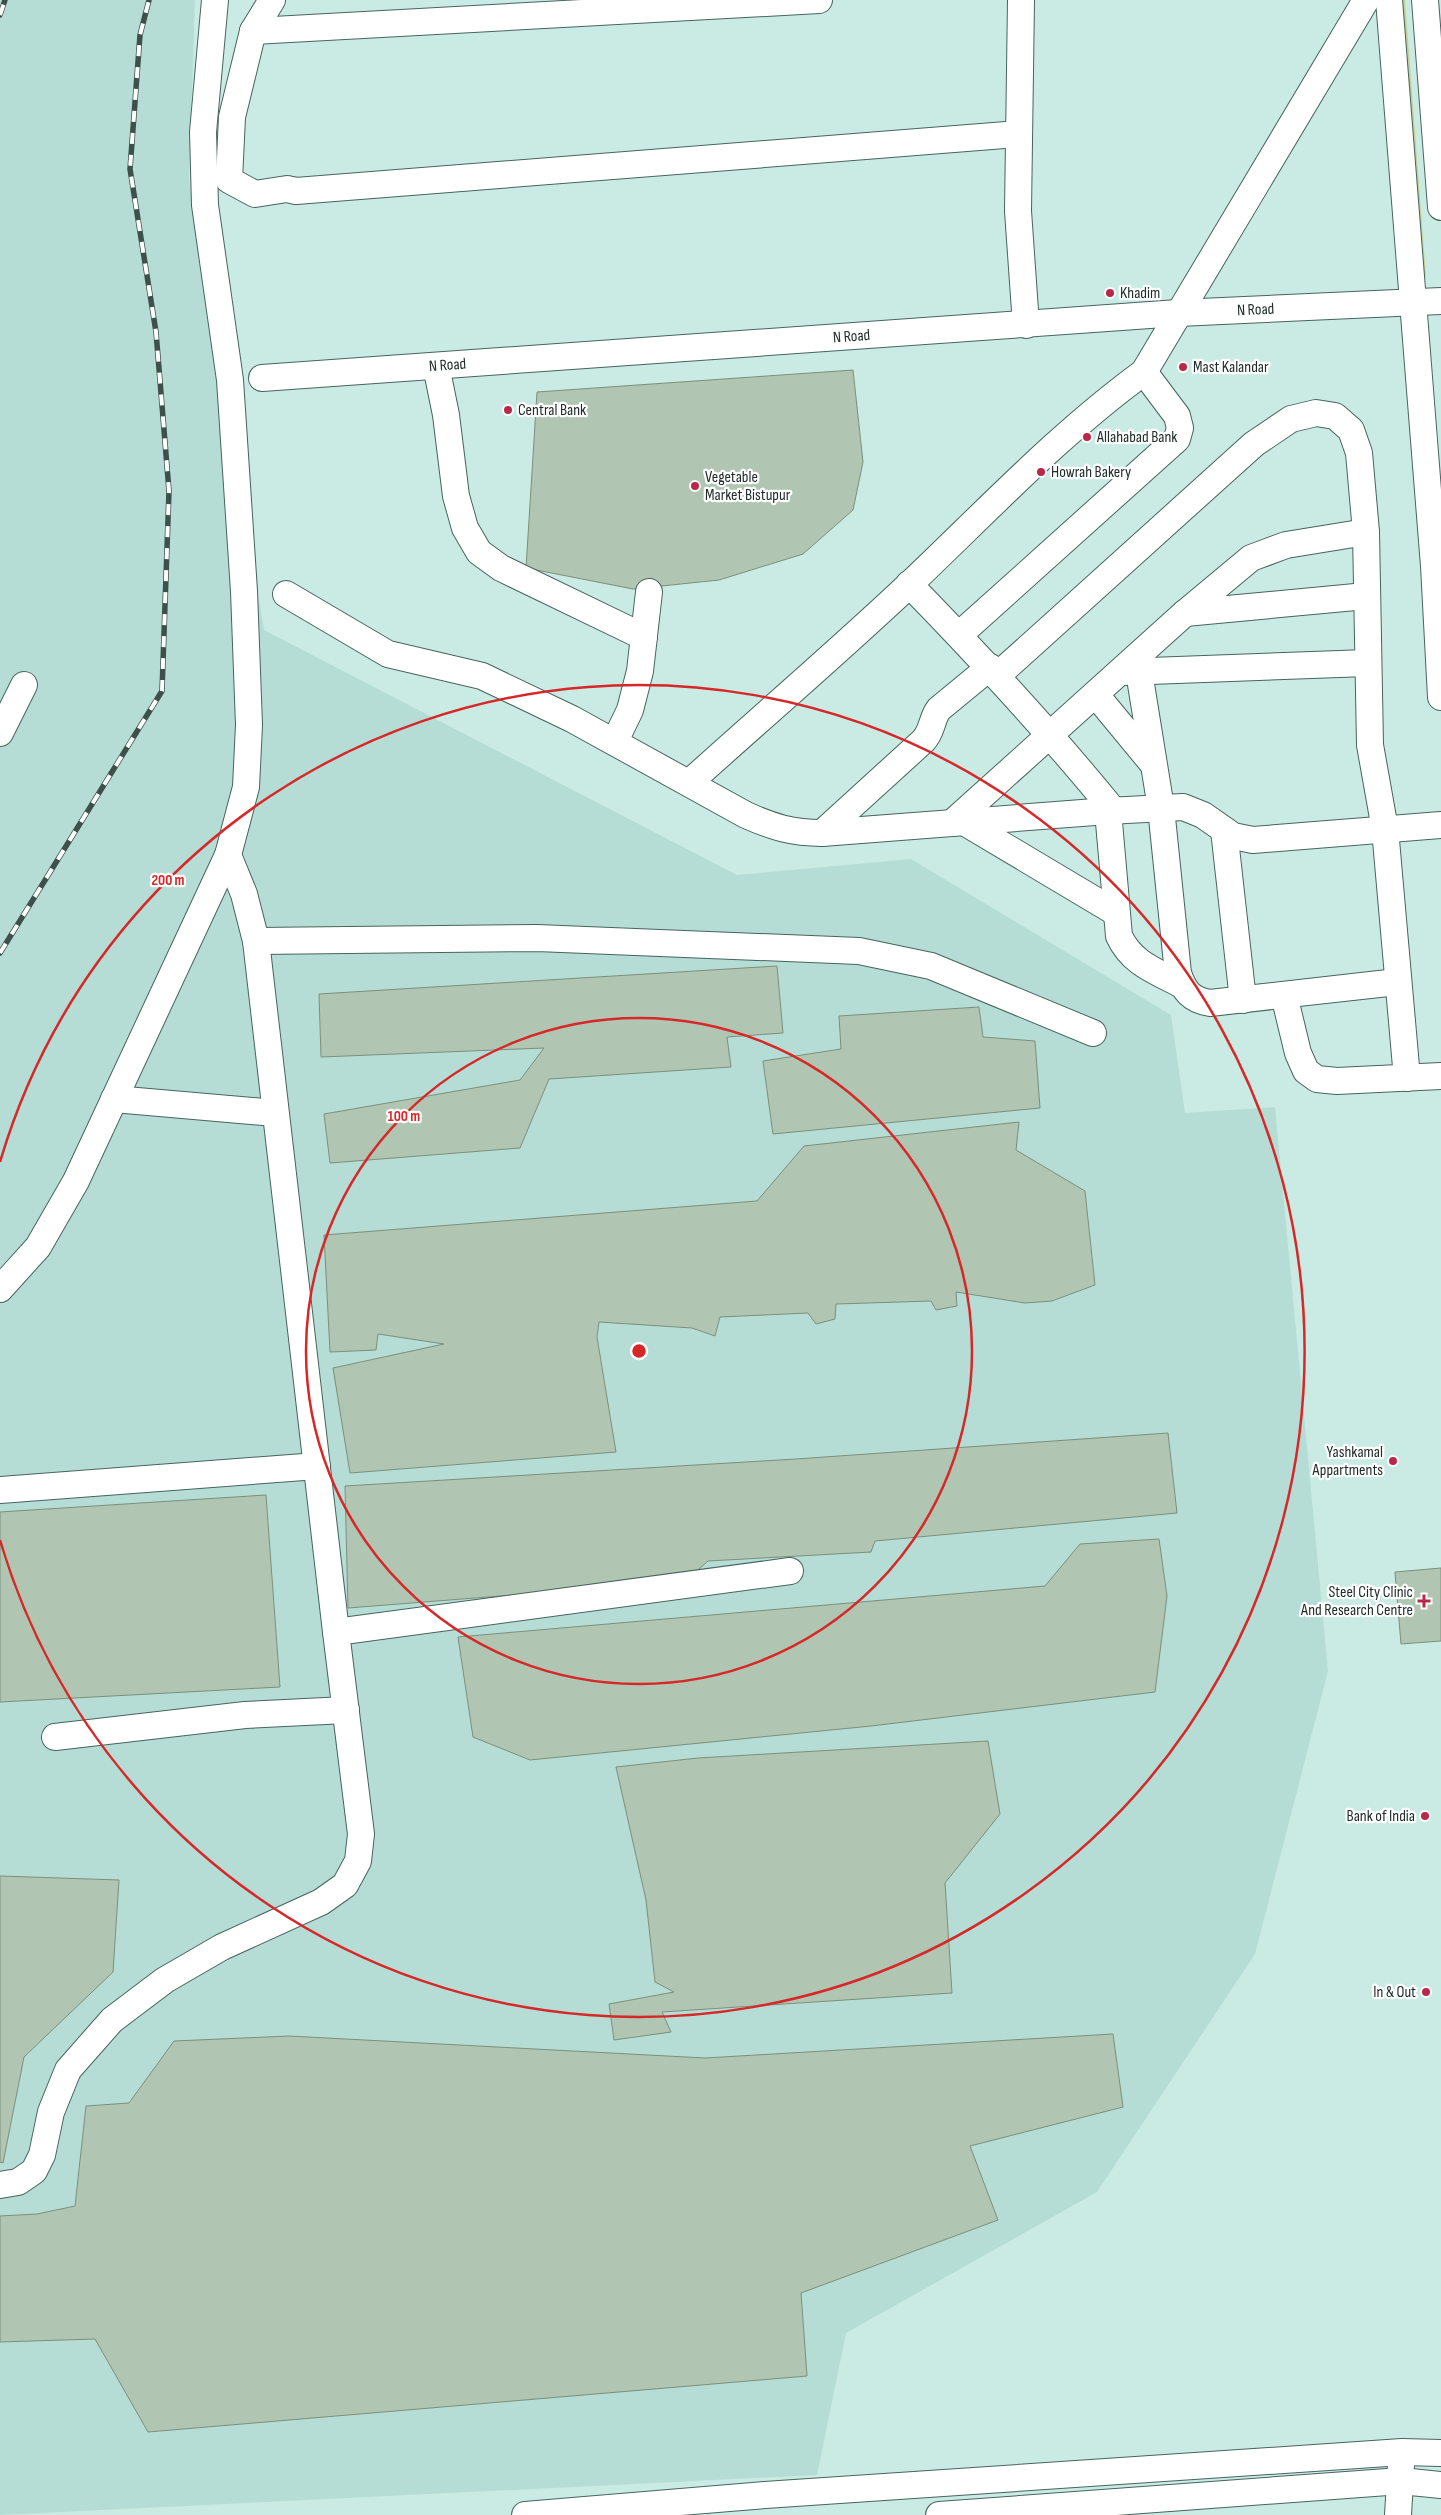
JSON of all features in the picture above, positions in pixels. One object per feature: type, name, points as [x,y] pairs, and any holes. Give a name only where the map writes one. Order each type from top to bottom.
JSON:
[{"type":"street","points":[[0,1290],[38,1248],[76,1181],[228,855],[246,787],[249,725],[241,536],[230,380],[205,205],[203,132],[215,0]]},
{"type":"street","points":[[272,0],[253,31],[232,117],[229,180],[255,194],[287,189],[306,190],[1019,134]]},
{"type":"street","points":[[253,31],[819,0]]},
{"type":"street","points":[[1021,0],[1018,211],[1026,325]]},
{"type":"street","points":[[690,782],[909,584],[1058,443],[1110,397],[1144,372],[1366,0]]},
{"type":"street","points":[[1389,0],[1434,566],[1441,697]]},
{"type":"street","points":[[1425,0],[1438,116],[1441,207]]},
{"type":"street","points":[[1399,121],[1438,116]]},
{"type":"street","name":"N Road","points":[[262,378],[1178,313],[1441,301]]},
{"type":"street","points":[[436,366],[446,416],[456,496],[465,528],[479,552],[501,568],[644,637]]},
{"type":"street","points":[[959,635],[1177,439],[1180,428],[1176,416],[1144,372]]},
{"type":"street","points":[[822,833],[930,735],[934,715],[939,709],[994,671],[1254,444],[1291,419],[1316,413],[1335,416],[1351,430],[1359,453],[1366,532],[1370,745],[1385,829],[1397,982],[1407,1078]]},
{"type":"street","points":[[958,822],[1096,695],[1130,672],[1185,613],[1251,558],[1286,545],[1366,532]]},
{"type":"street","points":[[909,584],[994,671],[1052,735],[1110,811],[1115,912],[1119,936],[1126,950],[1138,962],[1182,985]]},
{"type":"street","points":[[615,742],[630,710],[640,671],[650,592]]},
{"type":"street","points":[[286,594],[388,654],[482,676],[615,742],[690,782],[746,815],[771,826],[795,833],[822,833],[1183,807],[1203,815],[1233,836],[1254,840],[1441,825]]},
{"type":"street","points":[[1185,613],[1366,596]]},
{"type":"street","points":[[1130,672],[1367,663]]},
{"type":"street","points":[[1130,672],[1162,808],[1178,973],[1182,985],[1189,996],[1198,1001],[1210,1003],[1397,982]]},
{"type":"street","points":[[0,733],[24,685]]},
{"type":"street","points":[[1096,695],[1153,764]]},
{"type":"street","points":[[958,822],[1115,912]]},
{"type":"street","points":[[1224,830],[1243,1000]]},
{"type":"street","points":[[0,2185],[18,2182],[34,2171],[42,2155],[51,2112],[68,2070],[112,2020],[165,1980],[214,1952],[321,1902],[345,1885],[358,1861],[362,1834],[316,1466],[256,941],[244,894],[228,855]]},
{"type":"street","points":[[256,941],[537,938],[859,951],[930,966],[1093,1033]]},
{"type":"street","points":[[1284,995],[1298,1053],[1306,1071],[1318,1078],[1337,1081],[1441,1076]]},
{"type":"street","points":[[114,1099],[275,1113]]},
{"type":"street","points":[[0,1490],[316,1466]]},
{"type":"street","points":[[336,1632],[790,1571]]},
{"type":"street","points":[[55,1737],[245,1715],[346,1710]]},
{"type":"street","points":[[1398,2515],[1402,2452]]},
{"type":"street","points":[[524,2515],[766,2505],[1402,2452],[1441,2453]]},
{"type":"street","points":[[939,2515],[1401,2481],[1441,2485]]},
{"type":"shaded area","points":[[0,0],[195,0],[189,180],[264,630],[737,875],[911,859],[1171,1015],[1185,1113],[1275,1107],[1328,1671],[1255,1954],[1097,2192],[846,2333],[817,2475],[0,2515]]},
{"type":"green space","points":[[1394,0],[1405,0],[1426,277],[1416,274]]},
{"type":"building","name":"Vegetable Market Bistupur","points":[[853,370],[863,462],[853,510],[803,554],[719,580],[633,589],[526,568],[537,392]]},
{"type":"building","points":[[777,966],[783,1033],[727,1037],[731,1067],[549,1079],[520,1148],[330,1163],[324,1114],[520,1080],[544,1048],[321,1057],[319,994]]},
{"type":"building","points":[[979,1007],[983,1037],[1035,1041],[1040,1108],[773,1134],[763,1061],[841,1049],[839,1016]]},
{"type":"building","points":[[1019,1122],[1016,1150],[1085,1191],[1095,1285],[1052,1301],[1025,1303],[956,1292],[957,1306],[936,1310],[931,1301],[836,1304],[835,1319],[816,1324],[808,1313],[720,1317],[715,1336],[692,1328],[599,1322],[597,1337],[616,1452],[350,1473],[333,1368],[444,1344],[378,1334],[376,1350],[330,1352],[324,1235],[757,1201],[804,1146]]},
{"type":"building","points":[[1168,1433],[1177,1513],[875,1541],[871,1552],[708,1561],[692,1575],[551,1592],[348,1608],[345,1486],[796,1459]]},
{"type":"building","points":[[266,1495],[280,1687],[0,1702],[0,1512]]},
{"type":"building","points":[[1159,1539],[1167,1596],[1155,1692],[871,1726],[530,1760],[473,1737],[458,1637],[1045,1586],[1080,1544]]},
{"type":"building","points":[[1441,1568],[1441,1641],[1401,1644],[1395,1572]]},
{"type":"building","points":[[988,1741],[1000,1814],[945,1883],[952,1993],[662,2012],[671,2032],[614,2040],[609,2004],[674,1992],[655,1982],[646,1900],[616,1767],[698,1758]]},
{"type":"building","points":[[0,1876],[119,1880],[113,1972],[24,2057],[3,2163],[0,2162]]},
{"type":"building","points":[[1113,2034],[1123,2107],[970,2146],[998,2220],[801,2293],[807,2376],[148,2432],[95,2339],[0,2342],[0,2216],[37,2214],[75,2206],[86,2106],[129,2103],[174,2041],[289,2036],[705,2058]]},
{"type":"railway","points":[[0,15],[5,0]]},
{"type":"railway","points":[[0,953],[162,691],[169,491],[156,332],[130,169],[140,35],[149,0]]},
{"type":"place","name":"Khadim","points":[[1110,293]]},
{"type":"place","name":"Mast Kalandar","points":[[1183,367]]},
{"type":"place","name":"Central Bank","points":[[508,410]]},
{"type":"place","name":"Allahabad Bank","points":[[1087,437]]},
{"type":"place","name":"Howrah Bakery","points":[[1041,472]]},
{"type":"place","name":"Vegetable Market Bistupur","points":[[695,486]]},
{"type":"place","name":"Yashkamal Appartments","points":[[1393,1461]]},
{"type":"place","name":"Steel City Clinic And Research Centre","points":[[1424,1601]]},
{"type":"place","name":"Bank of India","points":[[1425,1816]]},
{"type":"place","name":"In & Out","points":[[1426,1992]]}]
